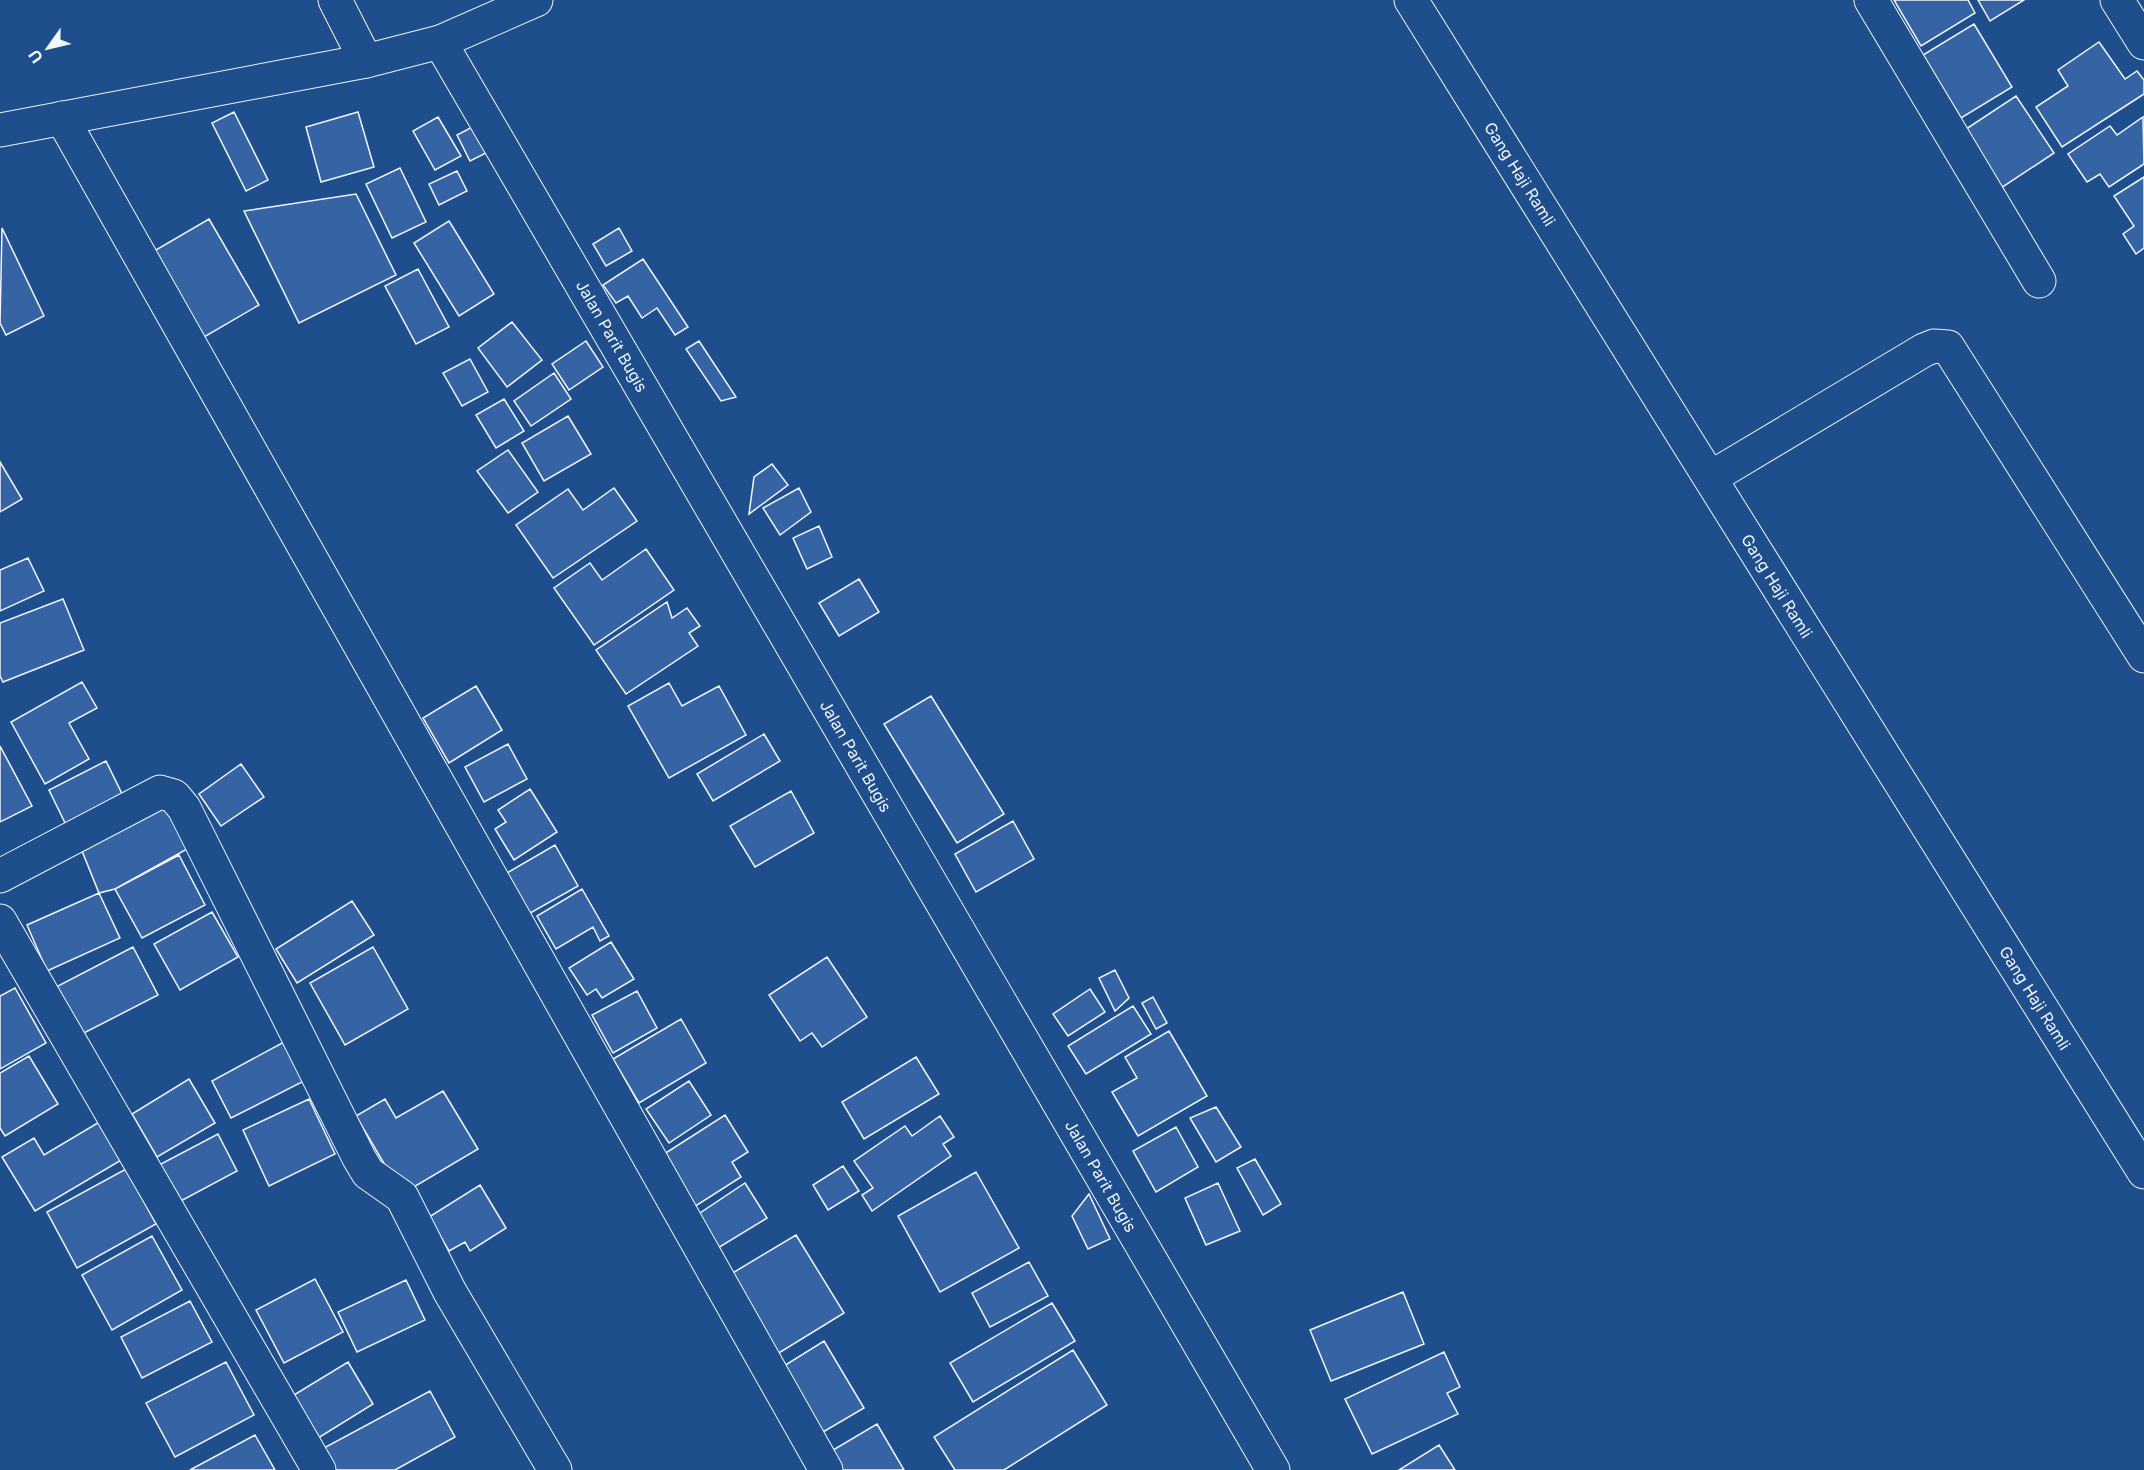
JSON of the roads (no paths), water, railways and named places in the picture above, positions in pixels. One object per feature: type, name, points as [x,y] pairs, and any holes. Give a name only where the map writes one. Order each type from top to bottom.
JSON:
[{"type":"street","points":[[335,0],[366,61]]},
{"type":"street","points":[[0,130],[366,61],[440,42],[536,0]]},
{"type":"street","name":"Gang Haji Ramli","points":[[1411,0],[2144,1172]]},
{"type":"street","points":[[1871,0],[2039,281]]},
{"type":"street","points":[[2117,0],[2144,43]]},
{"type":"street","name":"Jalan Parit Bugis","points":[[440,42],[1273,1470]]},
{"type":"street","points":[[62,118],[826,1470]]},
{"type":"street","points":[[1710,478],[1924,350],[1934,346],[1948,347],[2144,656]]},
{"type":"street","points":[[0,876],[160,792],[174,796],[184,808],[358,1158],[368,1173],[402,1197],[450,1292],[555,1470]]},
{"type":"street","points":[[0,921],[319,1470]]}]
